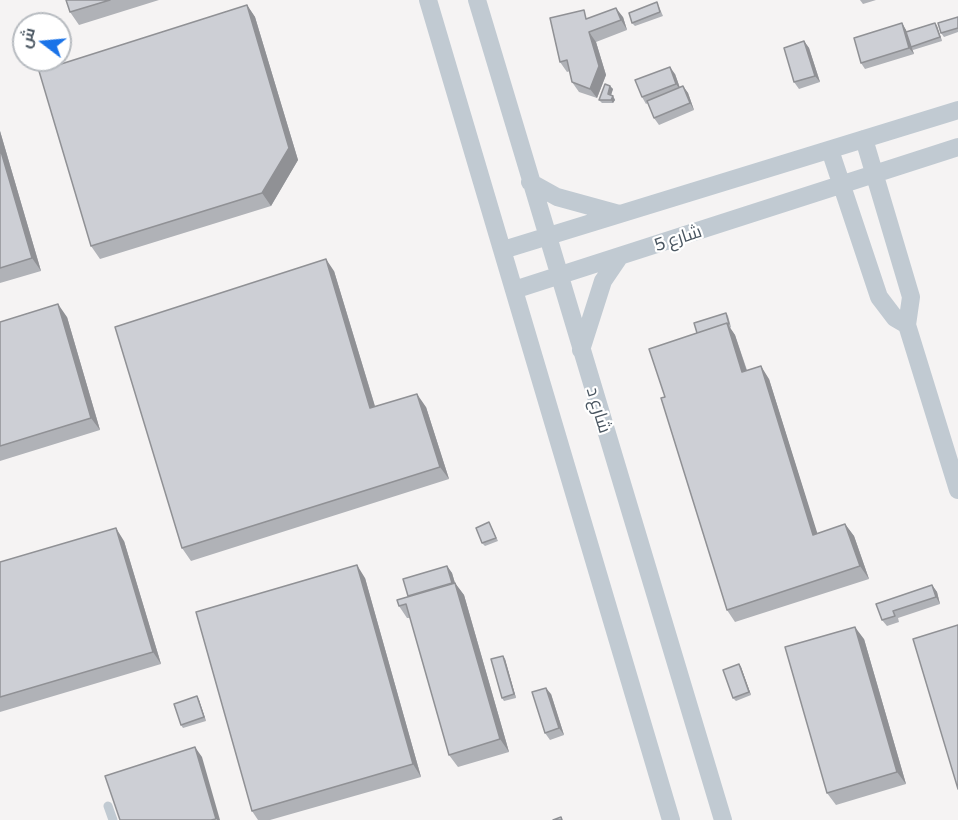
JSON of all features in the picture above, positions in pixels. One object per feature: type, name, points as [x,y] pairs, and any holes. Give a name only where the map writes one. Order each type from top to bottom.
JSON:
[{"type":"street","points":[[428,0],[671,820]]},
{"type":"street","name":"شارع د","points":[[477,0],[546,237],[723,820]]},
{"type":"street","points":[[503,250],[958,110]]},
{"type":"street","points":[[864,139],[911,297],[907,325],[958,490]]},
{"type":"street","name":"شارع 5","points":[[514,290],[958,147]]},
{"type":"street","points":[[830,150],[879,297],[895,318],[907,325]]},
{"type":"street","points":[[530,182],[557,197],[621,214]]},
{"type":"street","points":[[581,350],[603,281],[620,256]]},
{"type":"lane","points":[[108,806],[113,820]]},
{"type":"building","points":[[66,0],[110,0],[70,12]]},
{"type":"building","points":[[657,2],[660,12],[632,23],[629,13]]},
{"type":"building","points":[[247,5],[289,148],[262,193],[91,246],[39,72],[72,72],[72,61]]},
{"type":"building","points":[[616,8],[621,20],[589,32],[599,66],[590,89],[572,82],[567,60],[560,62],[550,18],[584,10],[586,19]]},
{"type":"building","points":[[958,17],[958,28],[941,33],[938,23]]},
{"type":"building","points":[[902,23],[909,48],[861,63],[854,38]]},
{"type":"building","points":[[935,23],[940,37],[911,47],[906,32]]},
{"type":"building","points":[[804,41],[815,76],[794,82],[784,48]]},
{"type":"building","points":[[670,67],[676,84],[642,97],[635,80]]},
{"type":"building","points":[[605,84],[610,86],[608,94],[613,96],[611,100],[599,100]]},
{"type":"building","points":[[683,86],[690,103],[654,118],[647,101]]},
{"type":"building","points":[[0,148],[32,258],[0,268]]},
{"type":"building","points":[[326,259],[370,408],[417,394],[440,467],[182,548],[115,327]]},
{"type":"building","points":[[58,304],[91,418],[0,446],[0,322]]},
{"type":"building","points":[[726,313],[729,324],[697,333],[694,323]]},
{"type":"building","points":[[727,323],[742,372],[761,366],[813,535],[845,524],[860,566],[727,610],[661,398],[665,397],[649,349]]},
{"type":"building","points":[[489,522],[496,538],[482,543],[476,528]]},
{"type":"building","points":[[116,528],[153,652],[0,697],[0,562]]},
{"type":"building","points":[[357,565],[413,764],[252,811],[196,612]]},
{"type":"building","points":[[447,566],[452,583],[408,596],[403,579]]},
{"type":"building","points":[[455,583],[500,739],[449,755],[406,604],[399,606],[397,600]]},
{"type":"building","points":[[932,585],[936,597],[893,611],[895,616],[882,620],[876,604]]},
{"type":"building","points":[[958,625],[958,789],[913,639]]},
{"type":"building","points":[[855,627],[897,772],[827,793],[785,647]]},
{"type":"building","points":[[503,656],[514,694],[502,698],[491,659]]},
{"type":"building","points":[[739,664],[749,692],[733,698],[723,670]]},
{"type":"building","points":[[546,688],[559,728],[545,733],[532,692]]},
{"type":"building","points":[[197,696],[204,717],[181,725],[174,704]]},
{"type":"building","points":[[195,747],[216,819],[120,820],[105,776]]}]
